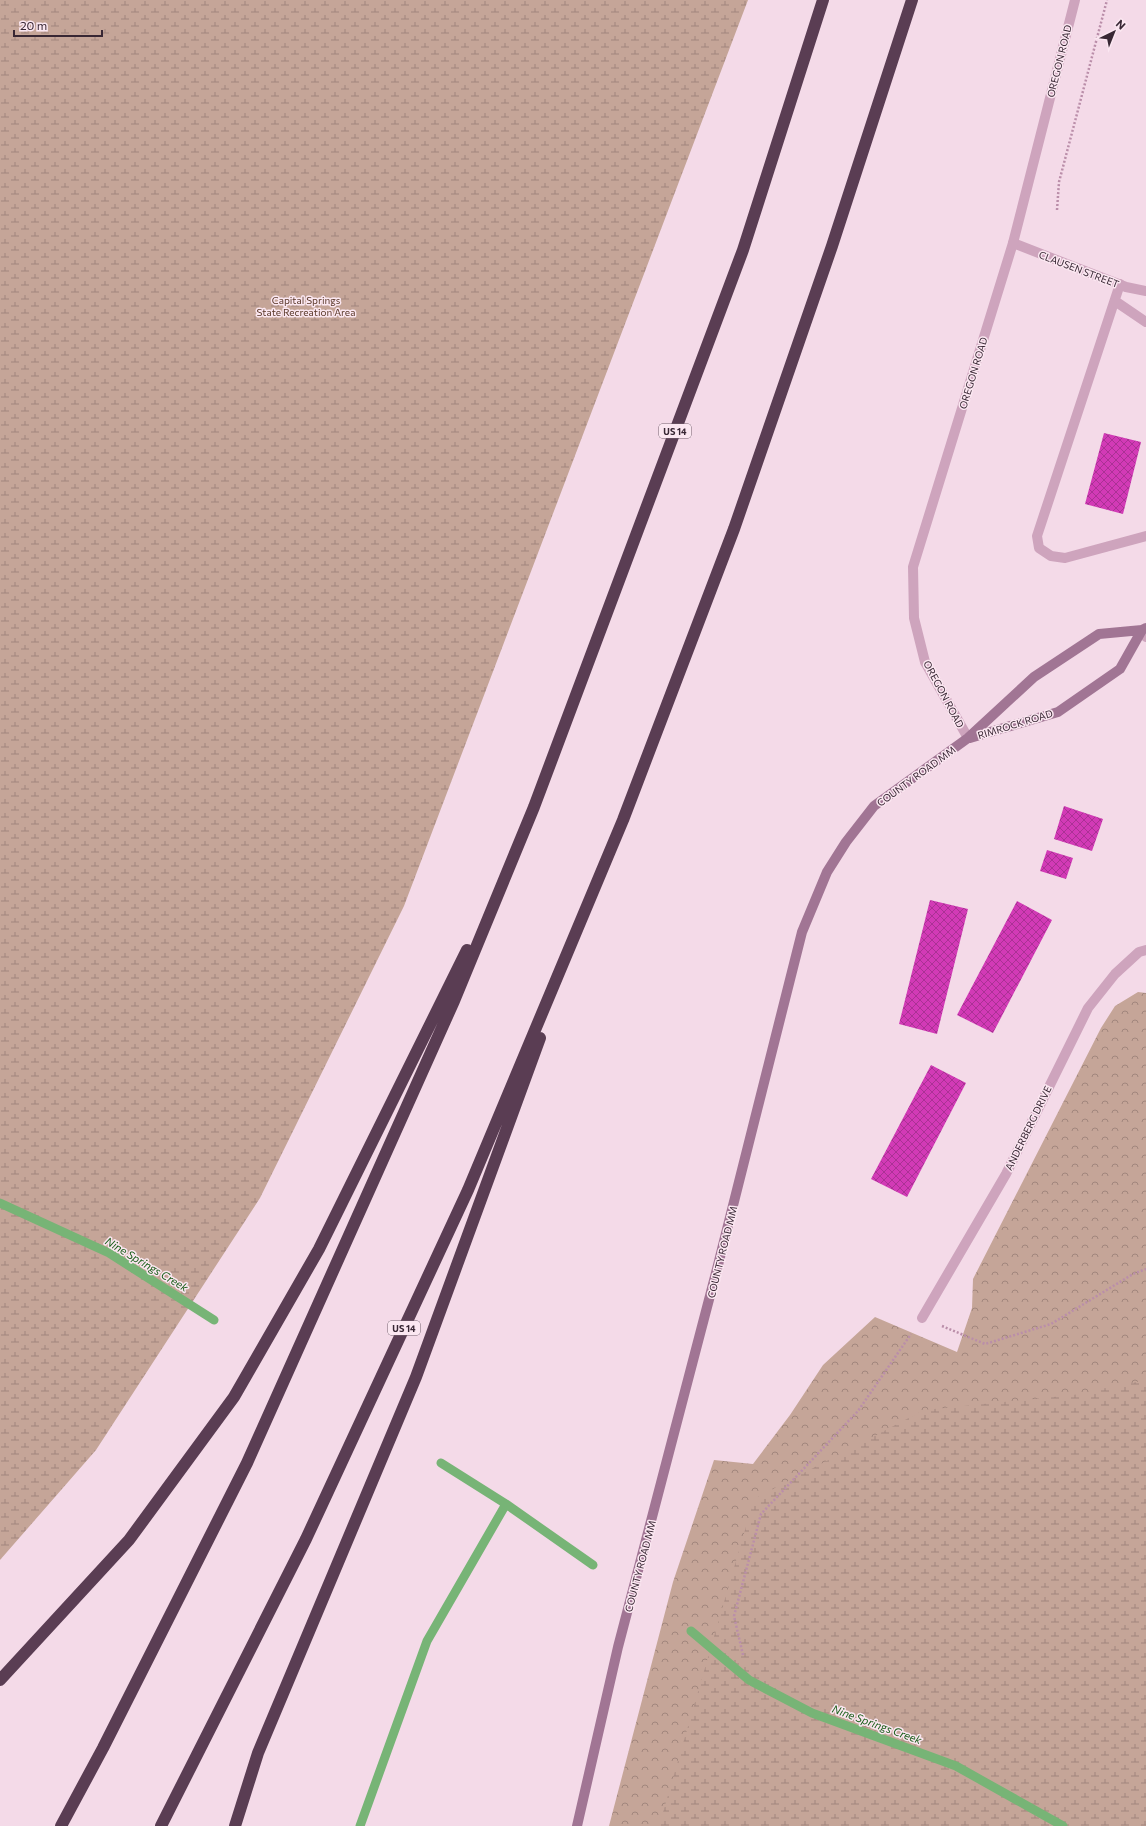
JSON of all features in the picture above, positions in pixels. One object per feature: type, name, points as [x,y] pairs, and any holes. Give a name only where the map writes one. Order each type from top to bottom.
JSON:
[{"type":"highway","name":"US 14","points":[[61,1826],[103,1748],[247,1463],[454,1001],[534,807],[743,250],[824,0]]},
{"type":"highway","name":"US 14","points":[[161,1826],[306,1539],[465,1197],[626,812],[734,529],[832,246],[912,0]]},
{"type":"highway","points":[[0,1680],[129,1540],[234,1397],[319,1249],[513,857]]},
{"type":"highway","points":[[236,1826],[258,1753],[416,1377],[598,879]]},
{"type":"main road","name":"RIMROCK ROAD","points":[[968,738],[1058,712],[1120,669],[1145,632]]},
{"type":"main road","name":"RIMROCK ROAD","points":[[968,738],[1034,677],[1099,634],[1145,632]]},
{"type":"main road","name":"COUNTY ROAD MM","points":[[577,1826],[618,1647],[718,1269],[802,932],[827,872],[846,842],[874,806],[968,738]]},
{"type":"street","name":"OREGON ROAD","points":[[968,738],[925,662],[914,618],[913,568],[1013,243],[1075,0]]},
{"type":"street","name":"CLAUSEN STREET","points":[[1013,243],[1120,284],[1146,291]]},
{"type":"street","points":[[1120,284],[1037,536],[1039,548],[1051,556],[1065,558],[1146,536]]},
{"type":"street","points":[[1115,301],[1146,322]]},
{"type":"street","name":"ANDERBERG DRIVE","points":[[922,1318],[1006,1174],[1088,1008],[1115,974],[1140,952],[1146,950]]},
{"type":"path","points":[[1057,210],[1059,182],[1107,0]]},
{"type":"path","points":[[743,1655],[734,1616],[761,1514],[858,1411],[922,1318],[985,1344],[1051,1324],[1133,1274],[1146,1269]]},
{"type":"green space","name":"Capital Springs State Recreation Area","points":[[0,0],[748,0],[404,906],[260,1198],[96,1450],[0,1560]]},
{"type":"green space","points":[[1138,992],[1146,993],[1146,1826],[609,1826],[673,1582],[714,1460],[753,1464],[790,1415],[823,1365],[875,1317],[957,1352],[972,1308],[973,1279],[1101,1028],[1115,1006]]},
{"type":"green space","points":[[1146,1380],[1146,1826],[659,1826],[754,1499],[924,1410],[1073,1395]]},
{"type":"building","points":[[1104,433],[1141,442],[1123,514],[1085,504]]},
{"type":"building","points":[[1064,806],[1103,819],[1092,851],[1054,839]]},
{"type":"building","points":[[1047,850],[1073,858],[1066,879],[1040,871]]},
{"type":"building","points":[[930,900],[968,909],[937,1034],[899,1024]]},
{"type":"building","points":[[1017,901],[1052,920],[993,1033],[957,1015]]},
{"type":"building","points":[[931,1065],[966,1083],[907,1197],[871,1179]]},
{"type":"waterway","name":"Nine Springs Creek","points":[[0,1203],[109,1253],[214,1320]]},
{"type":"waterway","points":[[441,1463],[506,1504],[593,1565]]},
{"type":"waterway","points":[[360,1826],[427,1641],[506,1504]]},
{"type":"waterway","name":"Nine Springs Creek","points":[[691,1631],[749,1680],[812,1713],[956,1766],[1063,1826]]}]
